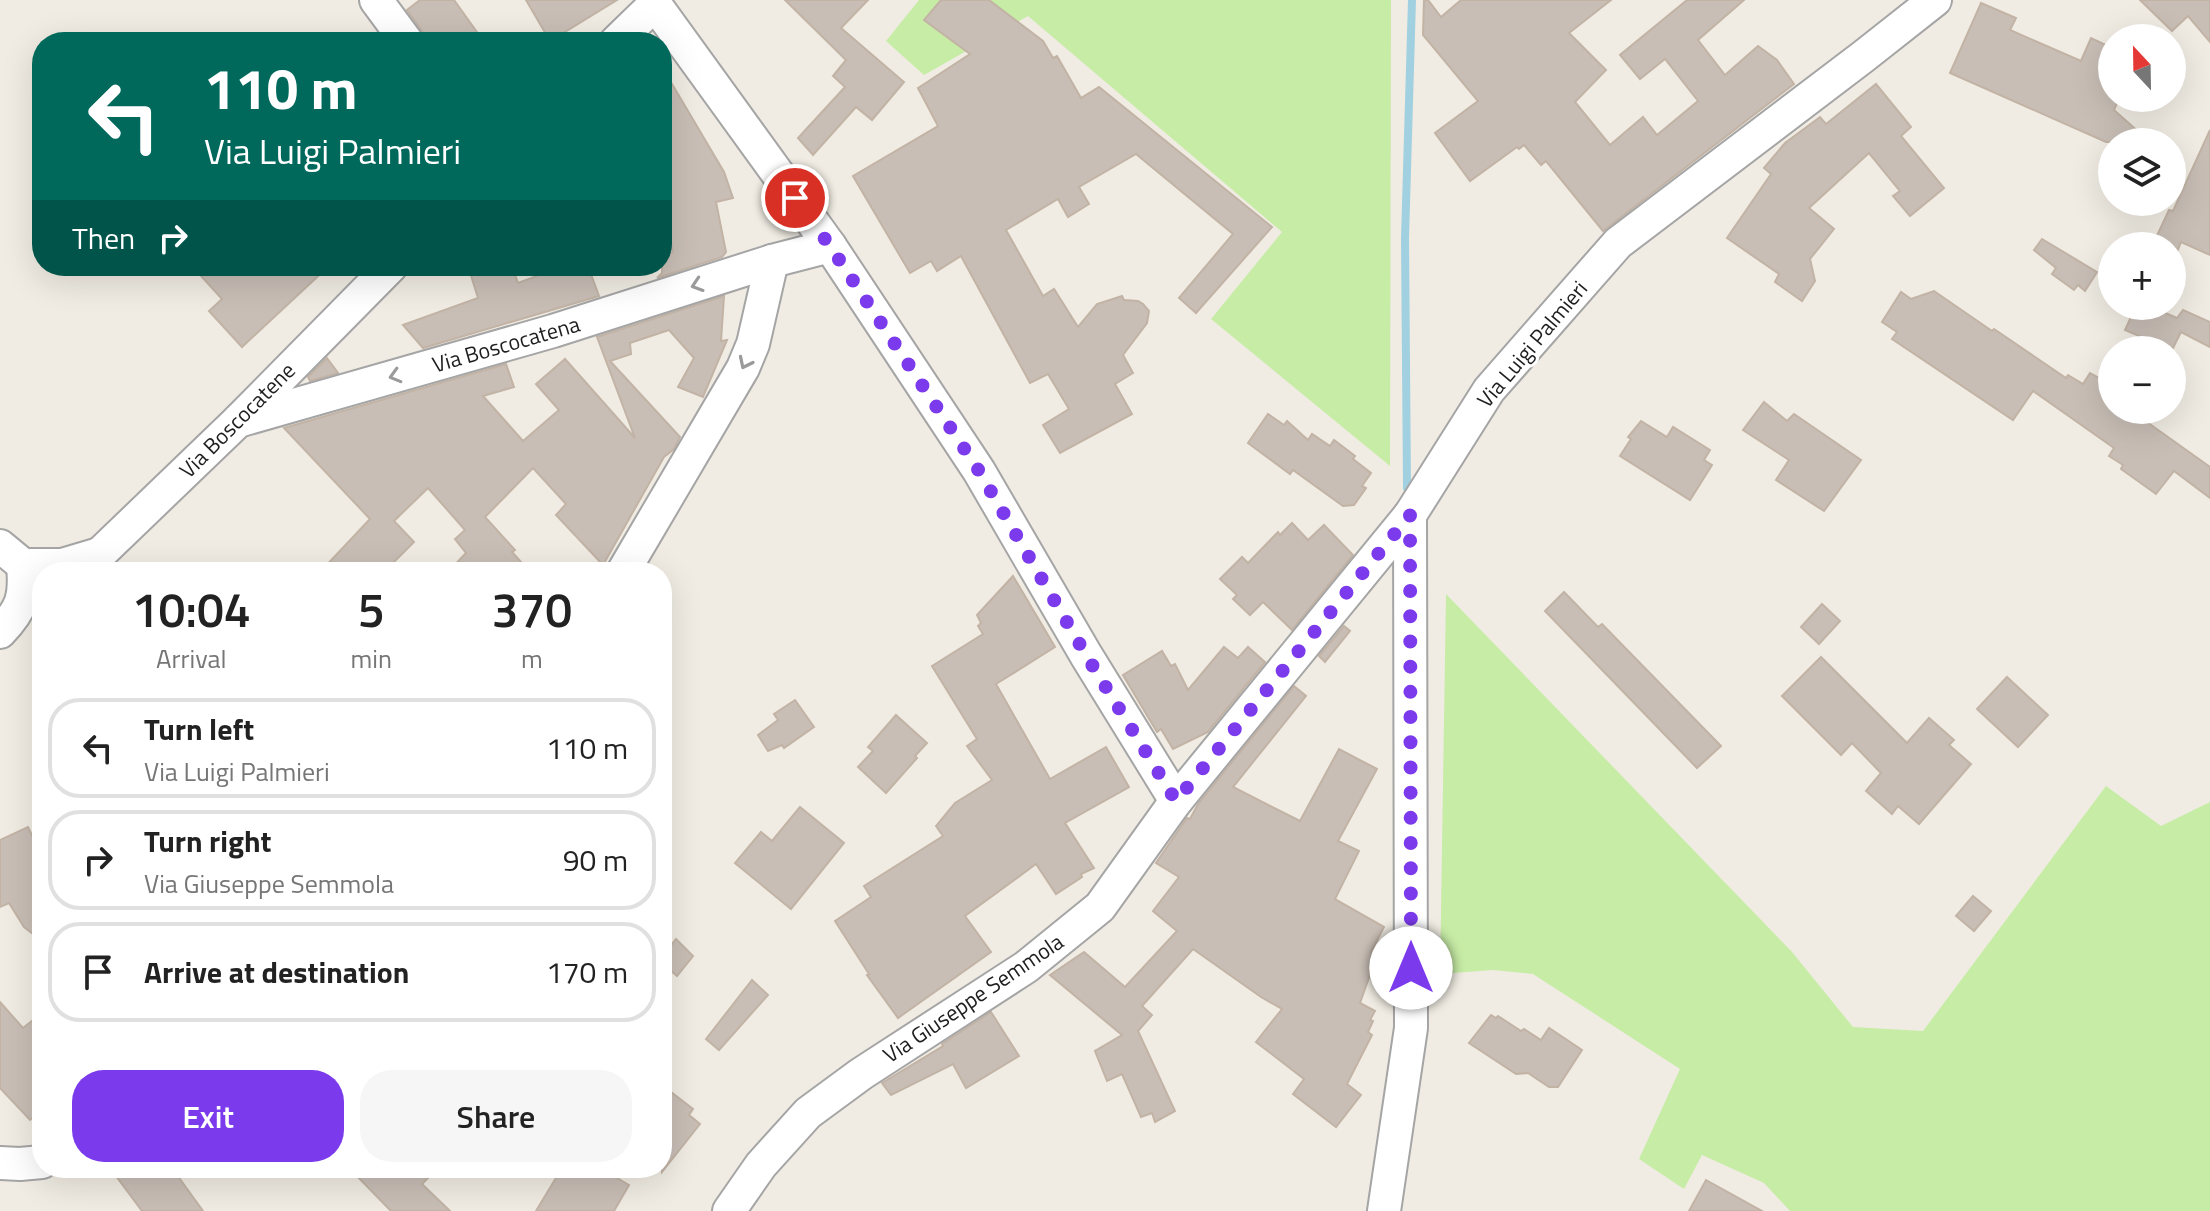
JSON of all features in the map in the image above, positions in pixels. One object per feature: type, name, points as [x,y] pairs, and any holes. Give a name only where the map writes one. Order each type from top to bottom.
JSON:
[{"type":"street","points":[[376,0],[400,32]]},
{"type":"street","name":"Via Luigi Palmieri","points":[[1176,801],[1410,515],[1489,390],[1618,243],[1935,0]]},
{"type":"street","points":[[625,32],[654,1],[830,246],[979,471],[1086,655],[1176,801]]},
{"type":"street","name":"Via Boscocatena","points":[[238,421],[553,331],[772,261],[830,246]]},
{"type":"street","points":[[629,562],[743,368],[753,344],[772,261]]},
{"type":"street","name":"Via Boscocatene","points":[[91,562],[238,421],[381,276]]},
{"type":"street","points":[[1384,1211],[1411,1028],[1410,515]]},
{"type":"street","points":[[11,556],[45,562]]},
{"type":"street","points":[[11,556],[25,590],[18,624]]},
{"type":"street","name":"Via Giuseppe Semmola","points":[[729,1211],[761,1165],[808,1113],[861,1074],[1026,967],[1100,907],[1176,801]]},
{"type":"street","points":[[0,1163],[32,1163]]},
{"type":"green space","points":[[919,0],[1391,0],[1390,466],[1211,319],[1282,232],[1028,16],[924,75],[886,41]]},
{"type":"green space","points":[[1446,594],[1792,952],[1853,1027],[1923,1031],[2106,786],[2161,826],[2210,802],[2210,1211],[1790,1211],[1764,1183],[1702,1155],[1684,1189],[1639,1159],[1680,1069],[1533,974],[1493,970],[1440,974]]},
{"type":"building","points":[[420,0],[454,0],[477,32],[422,32],[407,10]]},
{"type":"building","points":[[526,0],[617,0],[565,32],[545,32]]},
{"type":"building","points":[[785,0],[868,0],[841,28],[904,82],[872,120],[856,107],[813,155],[798,138],[845,87],[833,76],[846,60]]},
{"type":"building","points":[[941,0],[989,0],[1043,41],[1053,58],[1057,56],[1081,98],[1099,87],[1272,227],[1196,313],[1179,298],[1233,234],[1136,154],[1079,187],[1089,204],[1068,217],[1058,199],[1006,230],[1043,296],[1054,289],[1078,327],[1097,304],[1122,296],[1124,300],[1138,301],[1149,311],[1147,323],[1123,355],[1133,373],[1115,384],[1132,414],[1060,453],[1043,425],[1069,409],[1048,374],[1030,383],[961,256],[937,271],[931,261],[910,273],[853,176],[938,126],[918,88],[970,54],[924,20]]},
{"type":"building","points":[[1424,0],[1428,0],[1441,17],[1461,0],[1611,0],[1569,33],[1606,70],[1575,102],[1610,145],[1643,117],[1657,135],[1698,101],[1665,59],[1640,79],[1620,55],[1687,0],[1744,0],[1698,40],[1725,75],[1758,46],[1777,60],[1794,84],[1603,231],[1546,161],[1541,165],[1524,145],[1470,181],[1435,133],[1478,101],[1423,35]]},
{"type":"building","points":[[2140,0],[2210,0],[2210,42],[2188,16],[2179,24],[2165,24]]},
{"type":"building","points":[[1981,3],[2016,18],[2010,30],[2081,61],[2091,38],[2098,41],[2098,112],[2116,112],[2134,128],[2098,128],[2098,138],[1950,73]]},
{"type":"building","points":[[672,84],[724,172],[733,198],[716,202],[726,252],[722,257],[672,273]]},
{"type":"building","points":[[1876,84],[1911,127],[1901,136],[1944,188],[1910,216],[1893,196],[1900,191],[1869,153],[1809,208],[1834,229],[1810,259],[1815,281],[1802,301],[1775,282],[1779,274],[1727,238],[1771,174],[1764,168],[1785,143],[1820,117],[1826,124]]},
{"type":"building","points":[[2210,130],[2210,255],[2186,244],[2186,232],[2159,232],[2166,216],[2186,216],[2186,183]]},
{"type":"building","points":[[2042,239],[2097,272],[2085,291],[2078,285],[2074,290],[2052,274],[2056,268],[2034,250]]},
{"type":"building","points":[[201,276],[318,276],[242,347],[209,311],[222,299]]},
{"type":"building","points":[[471,276],[516,276],[518,283],[537,276],[592,276],[599,296],[423,348],[403,325],[478,298]]},
{"type":"building","points":[[1934,291],[2066,378],[2068,375],[2083,384],[2090,373],[2098,377],[2098,424],[2150,424],[2210,467],[2210,498],[2174,471],[2156,494],[2121,469],[2123,465],[2109,456],[2114,448],[2033,391],[2013,420],[1892,339],[1897,332],[1882,322],[1901,292],[1911,299]]},
{"type":"building","points":[[724,296],[721,341],[727,340],[703,397],[678,387],[694,358],[669,330],[630,343],[631,354],[610,361],[680,437],[674,449],[664,457],[605,562],[600,562],[556,515],[566,504],[533,468],[485,517],[515,550],[512,552],[521,562],[457,562],[466,553],[455,539],[465,530],[428,488],[394,521],[414,542],[394,562],[329,562],[370,519],[284,428],[506,364],[514,387],[483,396],[523,441],[559,410],[536,384],[565,359],[635,438],[597,337]]},
{"type":"building","points":[[2186,311],[2210,322],[2210,347],[2181,332],[2179,336],[2139,336],[2125,330],[2130,320],[2186,320]]},
{"type":"building","points":[[327,358],[338,373],[310,381],[308,377]]},
{"type":"building","points":[[1764,402],[1787,421],[1794,414],[1861,460],[1824,511],[1776,480],[1789,460],[1743,430]]},
{"type":"building","points":[[1268,414],[1284,425],[1287,421],[1308,440],[1312,434],[1330,446],[1334,440],[1355,456],[1353,459],[1371,473],[1362,486],[1366,488],[1354,505],[1343,506],[1293,470],[1290,474],[1248,443]]},
{"type":"building","points":[[1641,421],[1667,437],[1673,427],[1710,450],[1704,460],[1712,465],[1690,500],[1620,456],[1631,439],[1628,437]]},
{"type":"building","points":[[1292,523],[1308,540],[1324,525],[1353,555],[1292,630],[1263,602],[1250,615],[1233,599],[1237,595],[1220,579],[1242,557],[1248,563],[1278,532],[1280,535]]},
{"type":"building","points":[[1013,576],[1055,647],[996,684],[1050,779],[1106,747],[1129,787],[1065,823],[1094,868],[1056,894],[1036,864],[965,916],[991,952],[898,1018],[867,975],[835,921],[871,897],[864,886],[943,836],[936,826],[955,803],[992,780],[967,746],[977,739],[932,666],[983,634],[977,615]]},
{"type":"building","points":[[1564,592],[1598,627],[1602,624],[1721,746],[1697,768],[1545,611]]},
{"type":"building","points":[[1822,604],[1840,621],[1819,644],[1801,627]]},
{"type":"building","points":[[1344,626],[1350,631],[1325,662],[1319,656]]},
{"type":"building","points":[[1224,647],[1238,658],[1248,647],[1265,662],[1208,732],[1173,749],[1161,729],[1157,732],[1123,675],[1162,651],[1171,666],[1175,664],[1188,690]]},
{"type":"building","points":[[1821,657],[1907,743],[1929,718],[1954,740],[1949,745],[1971,764],[1919,824],[1898,806],[1892,814],[1866,791],[1881,773],[1852,743],[1841,755],[1782,696]]},
{"type":"building","points":[[2007,677],[2048,715],[2018,747],[1977,709]]},
{"type":"building","points":[[1294,686],[1306,696],[1233,787],[1300,821],[1339,749],[1377,769],[1338,841],[1359,851],[1335,899],[1384,927],[1371,952],[1377,955],[1360,1003],[1375,1011],[1368,1032],[1372,1035],[1347,1084],[1361,1095],[1336,1127],[1293,1094],[1304,1079],[1256,1042],[1282,1009],[1193,949],[1142,1006],[1152,1015],[1138,1031],[1175,1111],[1155,1122],[1152,1113],[1141,1117],[1122,1074],[1107,1081],[1095,1051],[1122,1035],[1050,975],[1084,952],[1125,987],[1177,931],[1153,911],[1179,877],[1156,863],[1187,818],[1190,819],[1198,804]]},
{"type":"building","points":[[795,700],[814,727],[784,748],[782,745],[768,751],[758,735],[778,720],[774,714]]},
{"type":"building","points":[[896,715],[927,743],[886,793],[858,767],[873,751],[868,747]]},
{"type":"building","points":[[800,807],[844,843],[791,909],[735,863],[761,832],[772,841]]},
{"type":"building","points":[[28,827],[32,835],[32,933],[24,927],[9,903],[0,907],[0,840]]},
{"type":"building","points":[[1973,896],[1991,911],[1974,931],[1956,916]]},
{"type":"building","points":[[676,939],[693,956],[677,976],[672,972],[672,944]]},
{"type":"building","points":[[752,980],[768,995],[719,1050],[706,1039]]},
{"type":"building","points":[[0,1002],[23,1028],[32,1021],[32,1118],[30,1120],[0,1088]]},
{"type":"building","points":[[991,1012],[1019,1056],[966,1088],[953,1064],[891,1095],[882,1083],[943,1046]]},
{"type":"building","points":[[1491,1015],[1541,1040],[1549,1028],[1582,1050],[1558,1087],[1549,1087],[1528,1073],[1516,1074],[1469,1043]]},
{"type":"building","points":[[672,1093],[693,1109],[689,1115],[700,1124],[672,1159]]},
{"type":"building","points":[[117,1178],[179,1178],[203,1211],[142,1211]]},
{"type":"building","points":[[359,1178],[428,1178],[422,1184],[450,1211],[391,1211]]},
{"type":"building","points":[[556,1178],[617,1178],[629,1185],[614,1211],[536,1211]]},
{"type":"building","points":[[1706,1180],[1762,1211],[1689,1211]]},
{"type":"waterway","points":[[1407,488],[1405,238],[1412,0]]},
{"type":"route","points":[[795,198],[979,471],[1086,655],[1176,801],[1410,515],[1411,968]]}]
